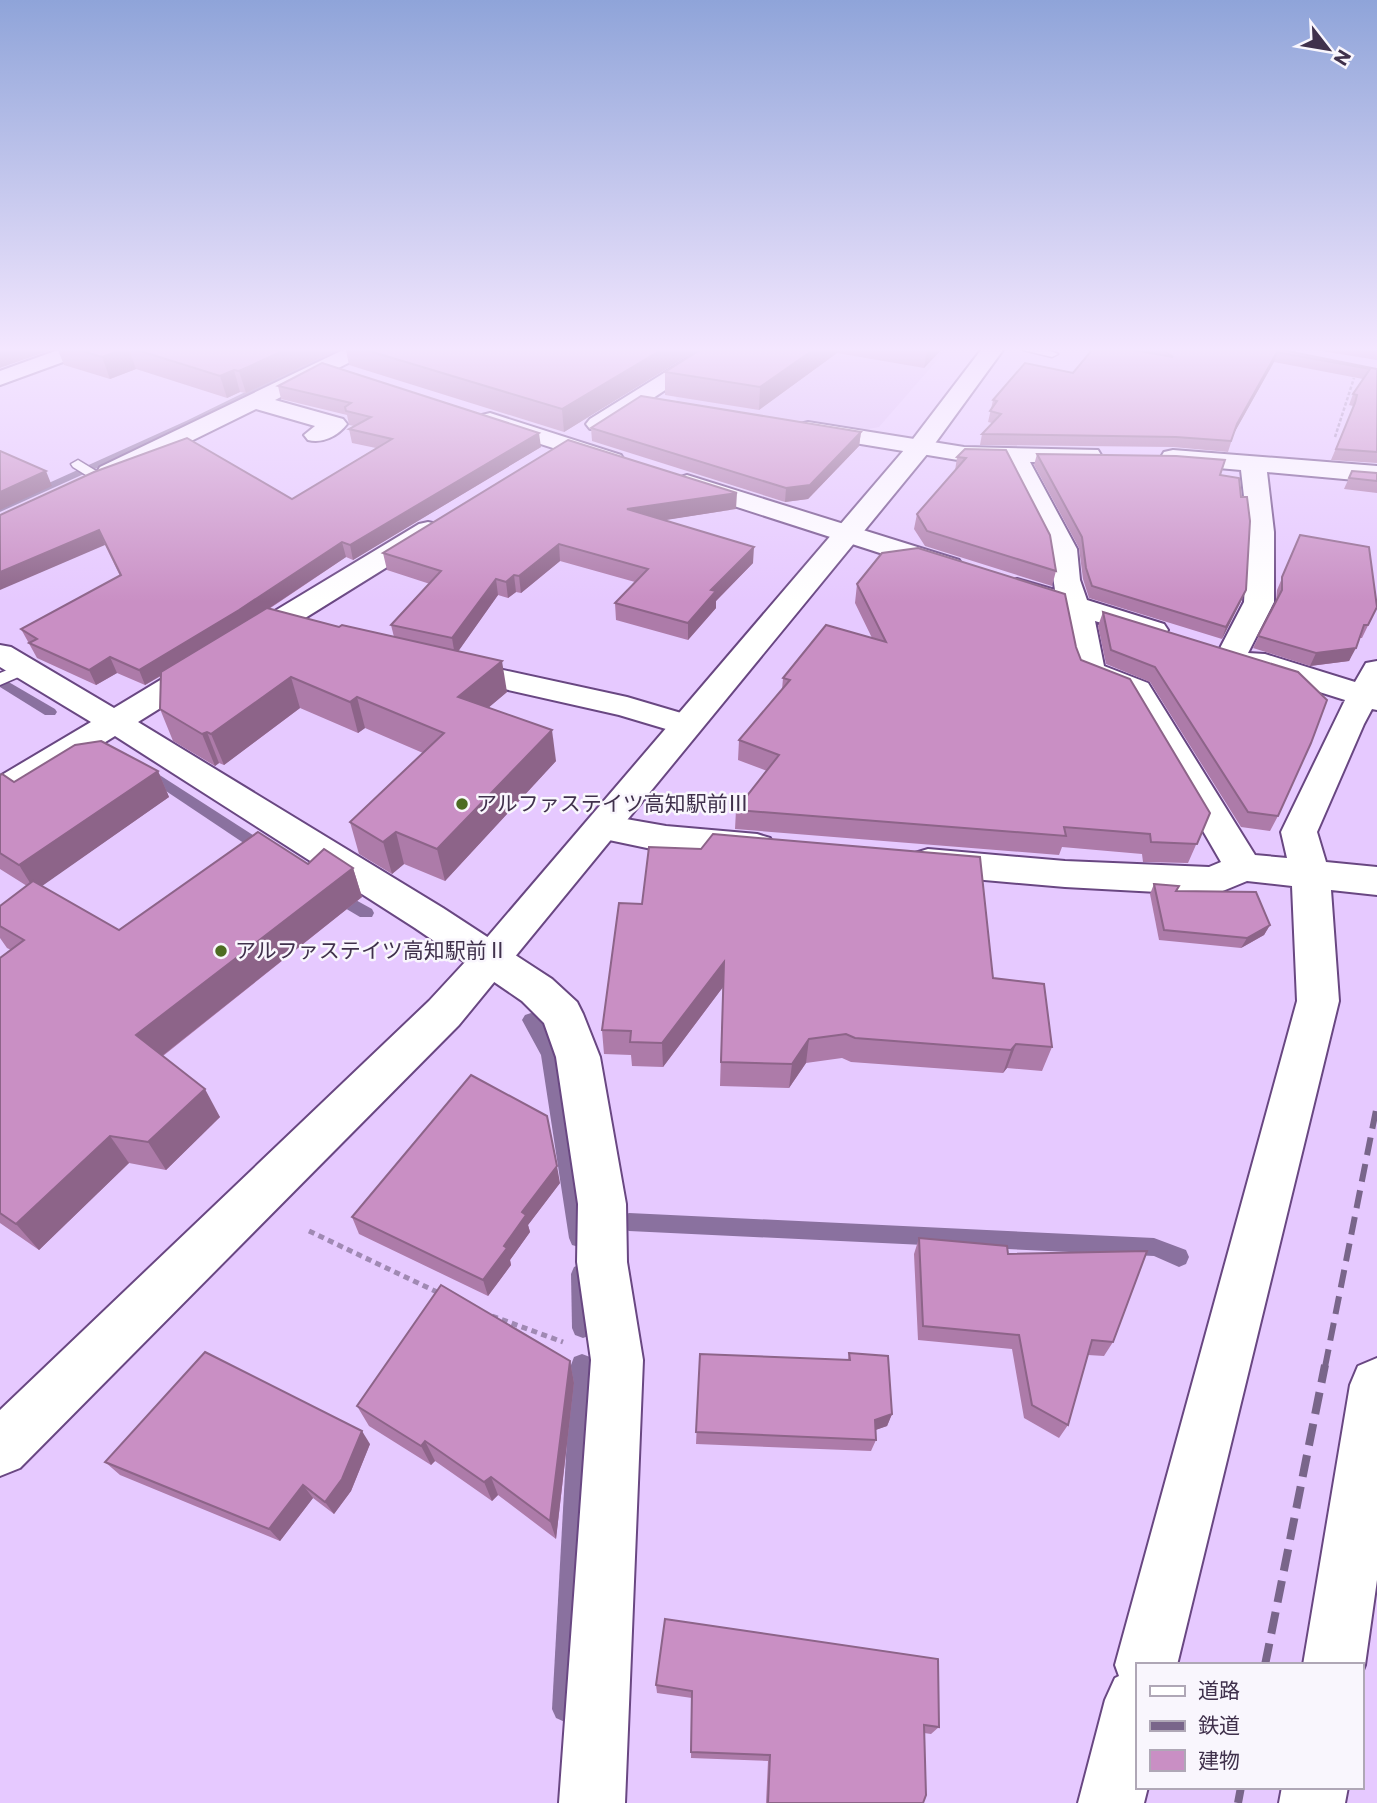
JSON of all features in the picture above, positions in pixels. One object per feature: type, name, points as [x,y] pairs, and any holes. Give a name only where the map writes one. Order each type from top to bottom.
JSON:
[{"type":"street","points":[[84,477],[182,434]]},
{"type":"street","points":[[532,434],[631,466]]},
{"type":"street","points":[[541,460],[583,434]]},
{"type":"street","points":[[838,434],[964,454],[1114,456]]},
{"type":"street","points":[[0,1448],[434,1023],[492,960],[929,434]]},
{"type":"street","points":[[1014,455],[1063,549],[1066,580],[1084,634],[1089,671],[1137,690],[1244,867]]},
{"type":"street","points":[[1149,457],[1377,474]]},
{"type":"street","points":[[1147,1663],[1318,1001],[1310,874],[1299,832],[1372,688],[1219,650],[1259,602],[1261,532],[1253,463]]},
{"type":"street","points":[[656,474],[1180,638]]},
{"type":"street","points":[[0,792],[117,723],[448,518]]},
{"type":"street","points":[[273,626],[314,637]]},
{"type":"street","points":[[423,662],[627,707],[685,725]]},
{"type":"street","points":[[8,667],[117,723],[492,960],[550,1000],[562,1014],[578,1057],[602,1204],[602,1262],[617,1360],[592,1803]]},
{"type":"street","points":[[603,827],[666,839],[790,850]]},
{"type":"street","points":[[900,860],[1065,874],[1213,881],[1244,867],[1377,881]]},
{"type":"street","points":[[1334,1663],[1377,1385]]},
{"type":"street","points":[[1111,1803],[1136,1704]]},
{"type":"path","points":[[1320,468],[1336,434]]},
{"type":"path","points":[[309,1231],[450,1298]]},
{"type":"path","points":[[486,1314],[617,1360]]},
{"type":"building","points":[[371,434],[537,434],[350,545],[342,542],[239,610],[139,670],[110,657],[89,670],[29,643],[37,639],[21,629],[121,575],[99,530],[0,572],[0,515],[94,472],[187,438],[292,499],[392,439]]},
{"type":"building","points":[[611,434],[859,434],[810,485],[786,488]]},
{"type":"building","points":[[991,434],[1233,434],[1231,441],[1176,437]]},
{"type":"building","points":[[1342,434],[1377,434],[1377,452],[1336,449]]},
{"type":"building","points":[[568,440],[737,493],[627,509],[754,547],[711,590],[716,591],[688,623],[615,603],[648,569],[559,544],[519,576],[514,575],[506,582],[496,579],[452,638],[391,625],[441,571],[383,553]]},
{"type":"building","points":[[965,449],[1006,450],[1050,535],[1056,571],[927,531],[917,514],[966,458],[957,457]]},
{"type":"building","points":[[0,451],[46,471],[0,492]]},
{"type":"building","points":[[1037,454],[1176,456],[1225,460],[1220,475],[1239,478],[1241,497],[1247,497],[1250,521],[1246,590],[1226,627],[1092,586],[1086,568],[1082,537]]},
{"type":"building","points":[[1352,471],[1377,473],[1377,481],[1349,478]]},
{"type":"building","points":[[1300,535],[1369,547],[1377,607],[1368,625],[1364,625],[1356,648],[1316,653],[1258,636],[1282,590],[1282,577]]},
{"type":"building","points":[[918,548],[1065,594],[1081,660],[1130,679],[1210,813],[1197,844],[1151,842],[1150,834],[1064,827],[1066,836],[736,810],[779,755],[739,740],[790,680],[783,678],[826,625],[886,642],[857,584],[882,553]]},
{"type":"building","points":[[267,608],[339,627],[342,625],[502,661],[458,697],[552,730],[437,849],[396,832],[383,842],[350,822],[444,733],[357,697],[350,702],[291,677],[211,734],[202,734],[160,709],[161,672]]},
{"type":"building","points":[[1103,612],[1298,672],[1327,700],[1278,816],[1248,812],[1155,667],[1111,650]]},
{"type":"building","points":[[101,741],[158,771],[19,865],[0,853],[0,775],[14,782],[75,745]]},
{"type":"building","points":[[258,832],[308,864],[324,849],[353,868],[136,1035],[205,1089],[148,1142],[110,1136],[16,1224],[0,1213],[0,958],[24,940],[0,926],[0,906],[33,881],[119,930]]},
{"type":"building","points":[[713,834],[980,857],[993,978],[1044,984],[1052,1047],[1016,1044],[1011,1050],[855,1038],[846,1034],[809,1039],[792,1064],[721,1062],[724,962],[662,1043],[630,1042],[631,1031],[602,1030],[619,903],[642,904],[649,847],[701,849]]},
{"type":"building","points":[[1154,884],[1179,886],[1176,891],[1256,892],[1270,925],[1247,938],[1164,930]]},
{"type":"building","points":[[471,1075],[547,1116],[557,1166],[522,1212],[526,1215],[504,1246],[507,1248],[483,1280],[352,1217]]},
{"type":"building","points":[[919,1238],[1007,1246],[1008,1254],[1147,1251],[1113,1342],[1092,1340],[1068,1425],[1032,1405],[1019,1335],[923,1326]]},
{"type":"building","points":[[441,1285],[570,1361],[550,1521],[491,1477],[484,1482],[425,1441],[421,1446],[357,1406]]},
{"type":"building","points":[[205,1352],[362,1431],[342,1479],[325,1502],[303,1485],[269,1529],[105,1462]]},
{"type":"building","points":[[849,1353],[888,1356],[892,1414],[875,1420],[876,1440],[696,1432],[700,1354],[850,1360]]},
{"type":"building","points":[[665,1619],[938,1659],[939,1727],[924,1725],[926,1795],[923,1803],[768,1803],[770,1755],[691,1752],[692,1691],[656,1685]]},
{"type":"waterway","points":[[0,509],[165,434]]},
{"type":"waterway","points":[[0,681],[50,712]]},
{"type":"waterway","points":[[144,770],[265,850]]},
{"type":"waterway","points":[[334,894],[366,913]]},
{"type":"waterway","points":[[531,1020],[550,1055],[579,1238]]},
{"type":"waterway","points":[[629,1222],[1154,1247],[1179,1257]]},
{"type":"waterway","points":[[581,1274],[583,1328]]},
{"type":"waterway","points":[[565,1709],[582,1365]]},
{"type":"railway","points":[[1325,1367],[1377,1105]]},
{"type":"railway","points":[[1265,1663],[1325,1365]]},
{"type":"railway","points":[[1238,1803],[1241,1789]]},
{"type":"place","name":"アルファステイツ高知駅前Ⅲ","points":[[462,804]]},
{"type":"place","name":"アルファステイツ高知駅前Ⅱ","points":[[221,951]]}]
